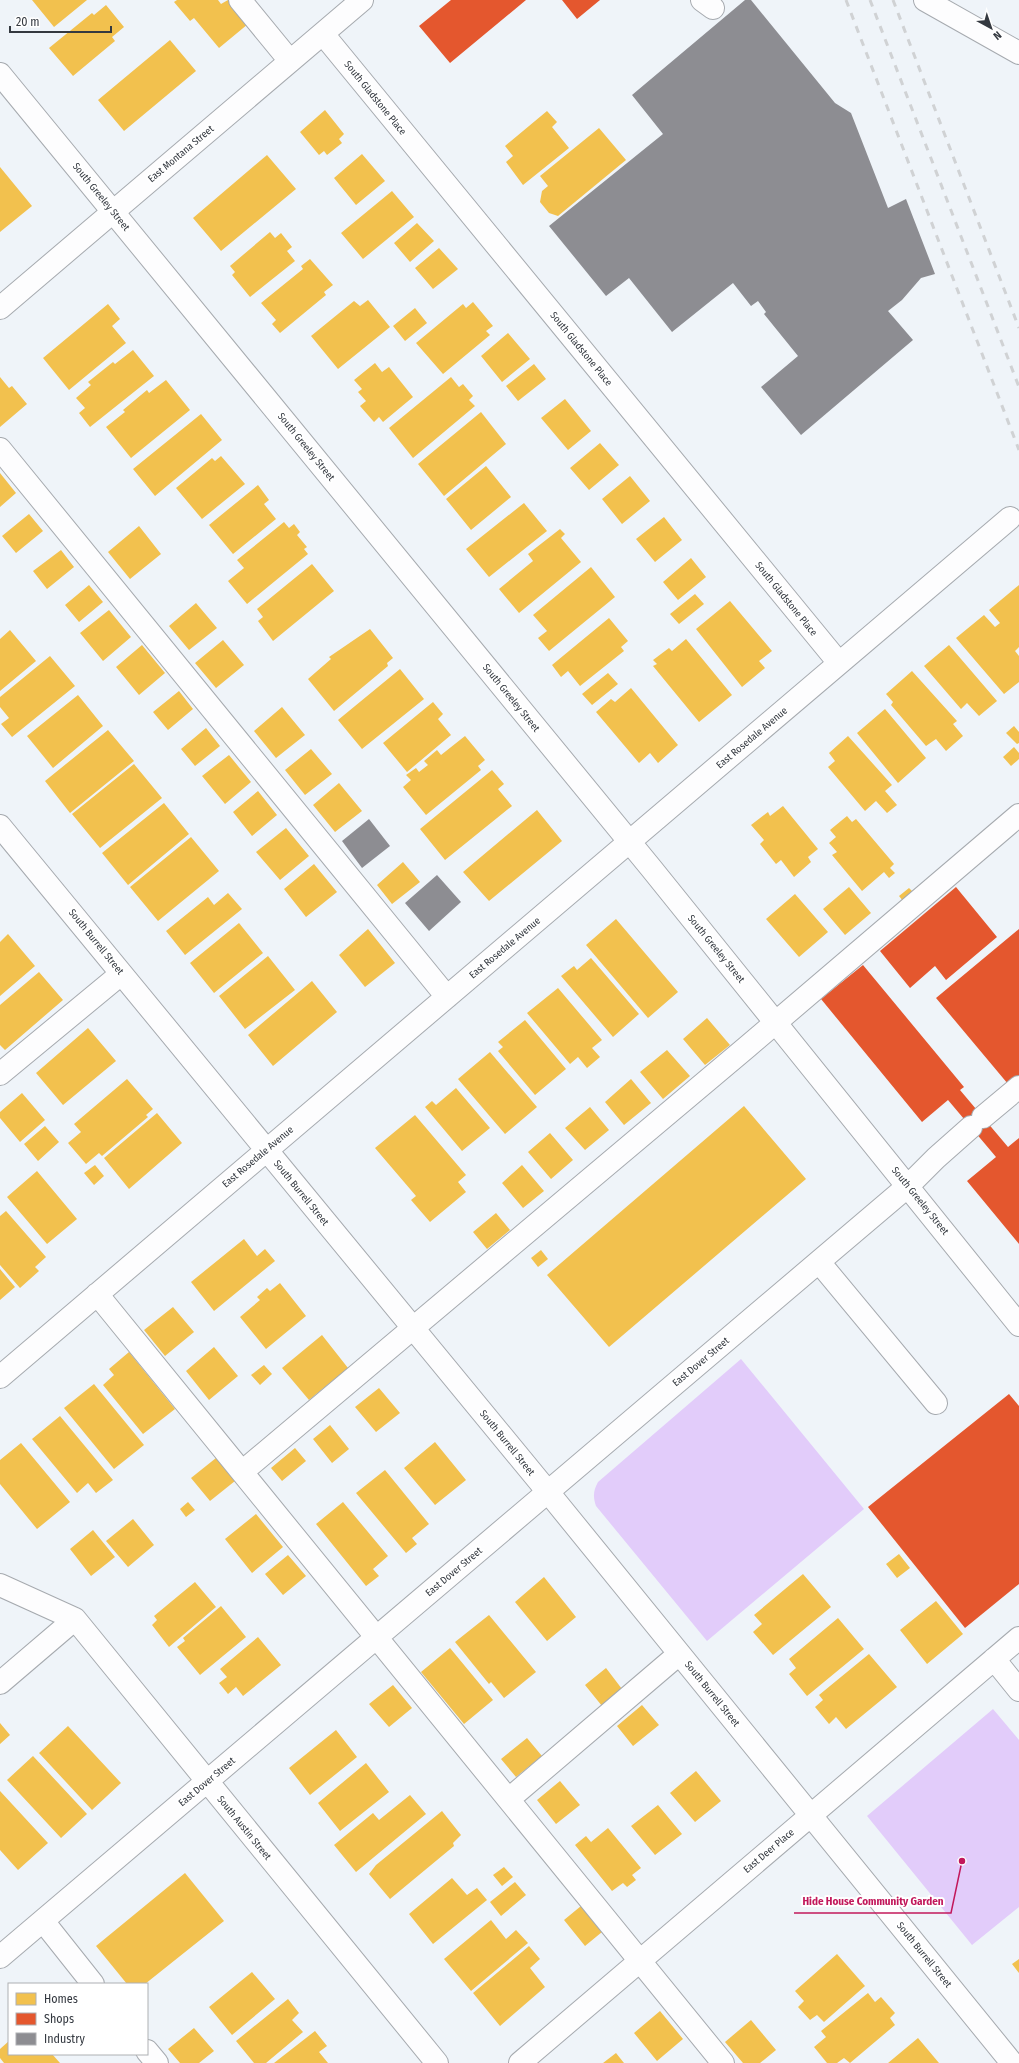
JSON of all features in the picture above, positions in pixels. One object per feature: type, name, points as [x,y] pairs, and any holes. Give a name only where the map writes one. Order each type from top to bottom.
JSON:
[{"type":"street","points":[[240,0],[290,61]]},
{"type":"street","name":"East Montana Street","points":[[0,308],[112,211],[362,0]]},
{"type":"street","points":[[925,0],[1019,53]]},
{"type":"street","name":"South Gladstone Place","points":[[323,34],[839,663]]},
{"type":"street","name":"South Greeley Street","points":[[0,74],[629,842],[1019,1325]]},
{"type":"street","points":[[0,449],[447,997]]},
{"type":"street","name":"East Rosedale Avenue","points":[[0,1377],[1010,518]]},
{"type":"street","points":[[242,1472],[776,1023],[1019,815]]},
{"type":"street","name":"South Burrell Street","points":[[0,826],[548,1492],[1012,2063]]},
{"type":"street","points":[[0,1074],[121,974]]},
{"type":"street","name":"East Dover Street","points":[[0,1957],[819,1262],[908,1186],[936,1158],[1019,1087]]},
{"type":"street","points":[[819,1262],[936,1403]]},
{"type":"street","points":[[97,1294],[723,2063]]},
{"type":"street","name":"South Austin Street","points":[[0,1585],[75,1619],[437,2063]]},
{"type":"street","points":[[0,1683],[75,1619]]},
{"type":"street","name":"East Deer Place","points":[[520,2063],[1019,1638]]},
{"type":"street","points":[[508,1800],[679,1654]]},
{"type":"street","points":[[994,1659],[1019,1690]]},
{"type":"street","points":[[43,1921],[92,1983]]},
{"type":"street","points":[[148,2052],[157,2063]]},
{"type":"shaded area","points":[[741,1359],[864,1509],[707,1641],[596,1506],[594,1494],[598,1482]]},
{"type":"shaded area","points":[[993,1709],[1019,1740],[1019,1907],[972,1945],[867,1816]]},
{"type":"building: Homes","points":[[32,0],[87,0],[54,27]]},
{"type":"building: Homes","points":[[177,0],[218,0],[221,4],[228,0],[248,24],[219,48],[194,18],[190,21],[174,2]]},
{"type":"building: Homes","points":[[106,5],[124,27],[112,37],[115,41],[73,76],[49,48],[92,13],[94,15]]},
{"type":"building: Homes","points":[[170,40],[196,71],[124,131],[98,100]]},
{"type":"building: Homes","points":[[325,110],[344,134],[339,139],[342,143],[327,155],[324,151],[319,155],[300,132]]},
{"type":"building: Homes","points":[[547,111],[557,122],[552,127],[569,148],[523,185],[506,162],[513,156],[505,146]]},
{"type":"building: Homes","points":[[599,128],[626,160],[558,216],[549,213],[540,202],[542,191],[548,186],[540,176]]},
{"type":"building: Homes","points":[[362,154],[385,181],[356,205],[334,178]]},
{"type":"building: Homes","points":[[267,155],[296,189],[221,251],[193,218]]},
{"type":"building: Homes","points":[[0,167],[32,206],[0,232]]},
{"type":"building: Homes","points":[[392,191],[414,217],[363,259],[341,233]]},
{"type":"building: Homes","points":[[417,223],[434,241],[410,262],[394,243]]},
{"type":"building: Homes","points":[[270,232],[275,238],[281,233],[292,247],[287,251],[295,261],[250,297],[232,275],[235,272],[230,266]]},
{"type":"building: Homes","points":[[439,248],[458,269],[433,289],[415,268]]},
{"type":"building: Homes","points":[[310,259],[333,285],[324,292],[326,295],[280,333],[272,324],[276,320],[261,303],[303,269],[301,266]]},
{"type":"building: Homes","points":[[368,300],[390,327],[338,369],[311,336],[354,301],[360,306]]},
{"type":"building: Homes","points":[[473,302],[493,326],[486,331],[490,335],[443,374],[416,343],[463,304],[466,308]]},
{"type":"building: Homes","points":[[108,304],[120,319],[112,326],[126,343],[69,390],[43,358]]},
{"type":"building: Homes","points":[[415,308],[427,323],[405,341],[393,326]]},
{"type":"building: Homes","points":[[508,333],[530,359],[502,382],[481,356]]},
{"type":"building: Homes","points":[[133,350],[154,376],[90,427],[79,413],[85,408],[76,398],[91,385],[88,382],[113,362],[115,364]]},
{"type":"building: Homes","points":[[375,363],[382,372],[389,367],[413,397],[383,422],[379,417],[374,422],[360,406],[366,401],[358,392],[362,389],[354,380]]},
{"type":"building: Homes","points":[[534,364],[546,379],[518,401],[506,386]]},
{"type":"building: Homes","points":[[0,377],[9,388],[12,386],[27,404],[0,427]]},
{"type":"building: Homes","points":[[451,377],[459,387],[463,384],[473,396],[469,400],[475,406],[413,458],[389,428]]},
{"type":"building: Homes","points":[[166,380],[190,410],[131,458],[106,427],[125,412],[123,410],[147,390],[149,393]]},
{"type":"building: Homes","points":[[565,399],[591,431],[568,450],[541,418]]},
{"type":"building: Homes","points":[[481,412],[506,444],[444,496],[418,464]]},
{"type":"building: Homes","points":[[201,414],[222,440],[155,496],[133,469]]},
{"type":"building: Homes","points":[[600,443],[619,465],[589,490],[570,468]]},
{"type":"building: Homes","points":[[221,456],[245,484],[202,519],[176,488],[212,458],[215,461]]},
{"type":"building: Homes","points":[[486,466],[511,497],[471,530],[446,499]]},
{"type":"building: Homes","points":[[0,473],[16,493],[0,507]]},
{"type":"building: Homes","points":[[630,476],[650,501],[622,524],[602,499]]},
{"type":"building: Homes","points":[[258,485],[269,500],[264,504],[276,519],[233,554],[209,525]]},
{"type":"building: Homes","points":[[524,503],[547,531],[489,577],[466,549]]},
{"type":"building: Homes","points":[[29,514],[43,531],[16,553],[2,536]]},
{"type":"building: Homes","points":[[664,517],[682,540],[655,562],[636,539]]},
{"type":"building: Homes","points":[[284,522],[289,528],[294,524],[300,532],[297,535],[307,547],[304,549],[308,554],[247,604],[228,581],[244,568],[237,560]]},
{"type":"building: Homes","points":[[139,526],[161,554],[130,579],[108,552]]},
{"type":"building: Homes","points":[[560,529],[565,534],[561,538],[581,562],[519,613],[499,589],[533,561],[528,554]]},
{"type":"building: Homes","points":[[61,550],[74,567],[47,589],[33,571]]},
{"type":"building: Homes","points":[[691,558],[706,577],[678,600],[663,582]]},
{"type":"building: Homes","points":[[312,564],[334,591],[273,641],[258,621],[263,617],[257,609]]},
{"type":"building: Homes","points":[[591,567],[615,597],[549,651],[538,638],[547,631],[533,615]]},
{"type":"building: Homes","points":[[89,585],[103,602],[79,622],[65,605]]},
{"type":"building: Homes","points":[[1019,585],[1019,647],[1015,651],[1019,656],[1019,682],[1004,694],[956,638],[984,615],[995,627],[1000,623],[989,610]]},
{"type":"building: Homes","points":[[695,594],[704,604],[679,624],[670,614]]},
{"type":"building: Homes","points":[[730,601],[772,651],[759,661],[765,668],[742,687],[696,629]]},
{"type":"building: Homes","points":[[196,603],[217,628],[189,650],[169,626]]},
{"type":"building: Homes","points":[[109,610],[131,637],[103,661],[80,633]]},
{"type":"building: Homes","points":[[609,618],[628,641],[621,647],[624,651],[580,686],[568,671],[561,677],[552,665]]},
{"type":"building: Homes","points":[[370,629],[393,658],[387,663],[388,666],[334,711],[308,679],[331,659],[329,657]]},
{"type":"building: Homes","points":[[10,630],[36,661],[0,691],[0,639]]},
{"type":"building: Homes","points":[[686,639],[732,695],[699,722],[653,666],[657,664],[653,660],[669,648],[672,651]]},
{"type":"building: Homes","points":[[223,640],[244,665],[216,688],[195,663]]},
{"type":"building: Homes","points":[[142,645],[165,673],[139,695],[116,667]]},
{"type":"building: Homes","points":[[949,645],[997,701],[979,716],[967,703],[961,709],[924,666]]},
{"type":"building: Homes","points":[[50,656],[75,686],[12,737],[1,724],[9,718],[0,707],[0,697]]},
{"type":"building: Homes","points":[[400,669],[424,699],[362,749],[338,720]]},
{"type":"building: Homes","points":[[912,671],[957,721],[953,724],[963,736],[946,751],[936,739],[926,746],[891,705],[893,702],[886,694]]},
{"type":"building: Homes","points":[[608,673],[618,684],[592,705],[582,694]]},
{"type":"building: Homes","points":[[631,688],[678,745],[658,763],[650,753],[639,763],[596,712],[611,699],[615,702]]},
{"type":"building: Homes","points":[[179,691],[193,709],[168,730],[153,712]]},
{"type":"building: Homes","points":[[78,695],[103,726],[53,768],[27,736]]},
{"type":"building: Homes","points":[[433,702],[443,714],[438,719],[451,735],[407,772],[383,743]]},
{"type":"building: Homes","points":[[282,707],[305,735],[276,758],[254,731]]},
{"type":"building: Homes","points":[[885,709],[926,758],[898,783],[857,733]]},
{"type":"building: Homes","points":[[1014,726],[1019,732],[1019,743],[1017,744],[1006,733]]},
{"type":"building: Homes","points":[[206,728],[220,746],[195,766],[181,749]]},
{"type":"building: Homes","points":[[108,730],[134,761],[70,813],[45,781]]},
{"type":"building: Homes","points":[[465,736],[485,760],[478,766],[481,770],[426,815],[403,787],[411,780],[406,775],[416,768],[419,772],[428,765],[424,761],[437,750],[441,755]]},
{"type":"building: Homes","points":[[848,736],[892,785],[885,791],[897,805],[887,813],[876,801],[865,811],[828,767],[835,761],[829,753]]},
{"type":"building: Homes","points":[[1014,747],[1019,753],[1019,759],[1011,766],[1003,757]]},
{"type":"building: Homes","points":[[311,749],[332,774],[305,795],[285,770]]},
{"type":"building: Homes","points":[[229,755],[251,782],[225,804],[202,776]]},
{"type":"building: Homes","points":[[134,764],[162,798],[100,848],[72,814]]},
{"type":"building: Homes","points":[[492,770],[504,784],[498,789],[512,806],[445,860],[420,829]]},
{"type":"building: Homes","points":[[339,783],[362,811],[335,832],[313,805]]},
{"type":"building: Homes","points":[[258,791],[277,815],[252,836],[233,812]]},
{"type":"building: Homes","points":[[164,803],[189,834],[128,885],[102,853]]},
{"type":"building: Homes","points":[[783,806],[818,849],[808,857],[811,862],[794,877],[781,860],[776,864],[760,844],[764,840],[751,825],[768,812],[770,816]]},
{"type":"building: Homes","points":[[537,810],[562,841],[489,901],[463,872]]},
{"type":"building: Homes","points":[[847,816],[852,822],[856,819],[894,864],[890,868],[895,873],[889,878],[884,872],[862,891],[832,855],[837,852],[829,843],[836,837],[830,830]]},
{"type":"building: Homes","points":[[286,828],[309,856],[280,880],[256,852]]},
{"type":"building: Homes","points":[[191,837],[219,871],[158,921],[130,887]]},
{"type":"building: Homes","points":[[403,862],[420,882],[392,904],[377,885]]},
{"type":"building: Homes","points":[[314,864],[337,892],[306,917],[284,889]]},
{"type":"building: Homes","points":[[849,887],[871,913],[845,935],[823,909]]},
{"type":"building: Homes","points":[[909,888],[913,892],[903,901],[899,896]]},
{"type":"building: Homes","points":[[228,893],[242,909],[185,955],[166,931],[208,897],[214,905]]},
{"type":"building: Homes","points":[[795,894],[828,932],[799,957],[766,919]]},
{"type":"building: Homes","points":[[616,919],[678,992],[648,1018],[586,945]]},
{"type":"building: Homes","points":[[239,923],[263,953],[214,993],[190,963]]},
{"type":"building: Homes","points":[[368,929],[395,963],[365,987],[339,955]]},
{"type":"building: Homes","points":[[8,934],[35,966],[0,996],[0,942]]},
{"type":"building: Homes","points":[[268,956],[295,990],[245,1029],[219,996]]},
{"type":"building: Homes","points":[[591,958],[639,1014],[613,1037],[561,976],[574,966],[577,970]]},
{"type":"building: Homes","points":[[39,972],[63,1000],[5,1050],[0,1045],[0,1005]]},
{"type":"building: Homes","points":[[312,981],[337,1012],[273,1066],[248,1035]]},
{"type":"building: Homes","points":[[558,988],[602,1040],[592,1048],[600,1057],[587,1068],[578,1057],[570,1064],[527,1013]]},
{"type":"building: Homes","points":[[707,1018],[730,1045],[705,1065],[683,1039]]},
{"type":"building: Homes","points":[[525,1020],[566,1069],[535,1095],[498,1051],[503,1047],[498,1042]]},
{"type":"building: Homes","points":[[88,1028],[116,1061],[63,1105],[36,1073]]},
{"type":"building: Homes","points":[[667,1050],[690,1076],[663,1099],[640,1072]]},
{"type":"building: Homes","points":[[490,1052],[537,1107],[505,1134],[458,1079]]},
{"type":"building: Homes","points":[[127,1079],[153,1109],[146,1115],[148,1117],[102,1156],[99,1153],[86,1164],[68,1143],[81,1132],[74,1124]]},
{"type":"building: Homes","points":[[631,1079],[651,1103],[624,1125],[605,1102]]},
{"type":"building: Homes","points":[[456,1088],[490,1128],[462,1151],[425,1107],[432,1101],[436,1105]]},
{"type":"building: Homes","points":[[22,1093],[45,1120],[20,1142],[0,1118],[0,1112]]},
{"type":"building: Homes","points":[[744,1106],[806,1179],[609,1347],[547,1275]]},
{"type":"building: Homes","points":[[590,1107],[609,1130],[585,1150],[565,1128]]},
{"type":"building: Homes","points":[[157,1113],[182,1143],[129,1189],[104,1158]]},
{"type":"building: Homes","points":[[415,1115],[466,1175],[458,1182],[466,1192],[430,1222],[411,1200],[416,1196],[375,1148]]},
{"type":"building: Homes","points":[[45,1126],[59,1142],[38,1161],[24,1144]]},
{"type":"building: Homes","points":[[550,1133],[573,1160],[551,1179],[528,1152]]},
{"type":"building: Homes","points":[[95,1165],[104,1176],[94,1185],[84,1173]]},
{"type":"building: Homes","points":[[522,1165],[544,1191],[523,1208],[502,1183]]},
{"type":"building: Homes","points":[[37,1171],[77,1219],[47,1244],[7,1197]]},
{"type":"building: Homes","points":[[6,1211],[46,1257],[35,1267],[39,1271],[20,1288],[0,1265],[0,1216]]},
{"type":"building: Homes","points":[[496,1213],[510,1230],[487,1249],[473,1232]]},
{"type":"building: Homes","points":[[244,1239],[257,1256],[265,1249],[275,1261],[214,1311],[191,1282]]},
{"type":"building: Homes","points":[[541,1250],[548,1259],[538,1267],[531,1258]]},
{"type":"building: Homes","points":[[0,1269],[15,1287],[0,1300]]},
{"type":"building: Homes","points":[[280,1283],[306,1316],[266,1349],[240,1317],[260,1300],[257,1297],[267,1288],[270,1291]]},
{"type":"building: Homes","points":[[173,1307],[194,1332],[165,1356],[144,1330]]},
{"type":"building: Homes","points":[[322,1335],[348,1368],[309,1400],[282,1368]]},
{"type":"building: Homes","points":[[214,1347],[238,1376],[209,1400],[186,1371]]},
{"type":"building: Homes","points":[[129,1352],[175,1409],[143,1434],[103,1385],[114,1375],[109,1369]]},
{"type":"building: Homes","points":[[264,1365],[272,1374],[260,1385],[251,1375]]},
{"type":"building: Homes","points":[[94,1384],[144,1445],[114,1469],[64,1408]]},
{"type":"building: Homes","points":[[379,1388],[400,1413],[376,1432],[355,1407]]},
{"type":"building: Homes","points":[[60,1416],[113,1480],[96,1493],[88,1483],[77,1493],[32,1439]]},
{"type":"building: Homes","points":[[330,1425],[349,1449],[332,1463],[313,1439]]},
{"type":"building: Homes","points":[[435,1442],[466,1480],[435,1505],[404,1468]]},
{"type":"building: Homes","points":[[21,1443],[70,1502],[37,1529],[0,1484],[0,1460]]},
{"type":"building: Homes","points":[[295,1448],[306,1461],[282,1481],[271,1468]]},
{"type":"building: Homes","points":[[216,1458],[235,1481],[210,1501],[191,1478]]},
{"type":"building: Homes","points":[[385,1470],[429,1524],[412,1538],[417,1544],[406,1553],[356,1493]]},
{"type":"building: Homes","points":[[188,1502],[195,1510],[186,1517],[180,1509]]},
{"type":"building: Homes","points":[[343,1502],[388,1556],[373,1569],[379,1576],[366,1586],[316,1524]]},
{"type":"building: Homes","points":[[256,1514],[283,1547],[252,1573],[225,1539]]},
{"type":"building: Homes","points":[[133,1519],[154,1545],[128,1567],[106,1541]]},
{"type":"building: Homes","points":[[93,1530],[115,1557],[91,1576],[70,1549]]},
{"type":"building: Homes","points":[[899,1554],[910,1568],[897,1578],[886,1564]]},
{"type":"building: Homes","points":[[288,1555],[306,1576],[283,1595],[265,1574]]},
{"type":"building: Homes","points":[[803,1574],[831,1607],[773,1655],[753,1632],[762,1624],[754,1615]]},
{"type":"building: Homes","points":[[544,1577],[576,1617],[547,1641],[515,1602]]},
{"type":"building: Homes","points":[[195,1582],[216,1607],[169,1647],[152,1625],[157,1620],[154,1616]]},
{"type":"building: Homes","points":[[936,1601],[963,1634],[927,1664],[900,1630]]},
{"type":"building: Homes","points":[[221,1606],[246,1637],[200,1675],[177,1647],[185,1641],[183,1638]]},
{"type":"building: Homes","points":[[489,1615],[536,1672],[504,1698],[491,1682],[489,1684],[455,1642]]},
{"type":"building: Homes","points":[[838,1618],[864,1649],[807,1696],[789,1674],[796,1668],[789,1659]]},
{"type":"building: Homes","points":[[258,1637],[281,1665],[243,1696],[236,1687],[228,1694],[219,1683],[227,1677],[220,1669]]},
{"type":"building: Homes","points":[[450,1648],[493,1700],[464,1724],[421,1672]]},
{"type":"building: Homes","points":[[869,1654],[897,1687],[846,1729],[836,1717],[829,1724],[815,1707],[823,1700],[819,1695]]},
{"type":"building: Homes","points":[[606,1668],[622,1689],[602,1706],[585,1685]]},
{"type":"building: Homes","points":[[393,1685],[412,1708],[389,1727],[369,1704]]},
{"type":"building: Homes","points":[[642,1705],[659,1725],[633,1746],[617,1726]]},
{"type":"building: Homes","points":[[0,1723],[10,1735],[0,1744]]},
{"type":"building: Homes","points":[[68,1726],[121,1783],[92,1810],[39,1753]]},
{"type":"building: Homes","points":[[336,1730],[357,1757],[310,1795],[289,1768]]},
{"type":"building: Homes","points":[[527,1738],[542,1756],[516,1777],[501,1759]]},
{"type":"building: Homes","points":[[33,1756],[87,1814],[61,1838],[7,1780]]},
{"type":"building: Homes","points":[[366,1763],[389,1792],[340,1831],[318,1803]]},
{"type":"building: Homes","points":[[696,1771],[721,1801],[695,1822],[670,1793]]},
{"type":"building: Homes","points":[[560,1781],[580,1805],[556,1824],[537,1800]]},
{"type":"building: Homes","points":[[0,1791],[48,1843],[18,1870],[0,1850]]},
{"type":"building: Homes","points":[[410,1795],[426,1814],[356,1872],[334,1845],[373,1813],[379,1820]]},
{"type":"building: Homes","points":[[658,1805],[682,1834],[655,1855],[631,1826]]},
{"type":"building: Homes","points":[[442,1811],[461,1835],[453,1843],[454,1846],[390,1899],[369,1874],[376,1865]]},
{"type":"building: Homes","points":[[608,1828],[641,1868],[632,1875],[636,1880],[627,1887],[623,1883],[612,1891],[575,1845],[586,1836],[591,1842]]},
{"type":"building: Homes","points":[[504,1867],[513,1877],[502,1886],[493,1875]]},
{"type":"building: Homes","points":[[185,1873],[224,1921],[146,1983],[126,1983],[96,1946]]},
{"type":"building: Homes","points":[[452,1878],[467,1895],[477,1888],[487,1900],[433,1944],[409,1914]]},
{"type":"building: Homes","points":[[515,1882],[526,1895],[501,1916],[490,1902]]},
{"type":"building: Homes","points":[[581,1906],[602,1932],[585,1946],[564,1920]]},
{"type":"building: Homes","points":[[491,1920],[506,1939],[516,1930],[528,1943],[471,1991],[444,1959]]},
{"type":"building: Homes","points":[[529,1946],[540,1959],[530,1968],[545,1987],[500,2026],[473,1993]]},
{"type":"building: Homes","points":[[837,1954],[865,1986],[824,2022],[817,2015],[810,2020],[798,2007],[804,2001],[795,1991]]},
{"type":"building: Homes","points":[[1019,1959],[1019,1973],[1012,1964]]},
{"type":"building: Homes","points":[[252,1972],[275,1999],[232,2035],[209,2007]]},
{"type":"building: Homes","points":[[868,1993],[875,2002],[881,1997],[895,2013],[890,2018],[895,2025],[850,2063],[844,2058],[837,2063],[827,2063],[814,2047],[826,2037],[821,2031]]},
{"type":"building: Homes","points":[[288,1999],[299,2013],[292,2020],[303,2032],[266,2063],[254,2063],[236,2041]]},
{"type":"building: Homes","points":[[660,2011],[683,2039],[657,2061],[634,2033]]},
{"type":"building: Homes","points":[[751,2020],[776,2050],[760,2063],[743,2063],[725,2042]]},
{"type":"building: Homes","points":[[194,2028],[214,2051],[199,2063],[180,2063],[168,2049]]},
{"type":"building: Homes","points":[[315,2031],[327,2046],[319,2052],[328,2063],[274,2063]]},
{"type":"building: Homes","points":[[918,2038],[939,2063],[888,2063]]},
{"type":"building: Homes","points":[[8,2042],[8,2055],[53,2055],[60,2063],[4,2063],[0,2058],[0,2049]]},
{"type":"building: Homes","points":[[616,2053],[624,2063],[603,2063]]},
{"type":"building: Shops","points":[[451,0],[526,0],[450,63],[419,26]]},
{"type":"building: Shops","points":[[562,0],[600,0],[577,19]]},
{"type":"building: Shops","points":[[956,887],[997,937],[946,980],[935,966],[910,988],[880,951]]},
{"type":"building: Shops","points":[[1019,929],[1019,1075],[1008,1084],[936,998]]},
{"type":"building: Shops","points":[[863,965],[964,1087],[960,1090],[1008,1147],[1019,1138],[1019,1244],[967,1181],[996,1157],[948,1100],[922,1122],[821,999]]},
{"type":"building: Shops","points":[[1009,1394],[1019,1406],[1019,1584],[965,1628],[868,1507]]},
{"type":"building: Industry","points":[[745,0],[751,0],[835,103],[851,113],[888,208],[906,199],[935,274],[921,278],[902,300],[888,311],[913,340],[801,435],[761,387],[798,356],[764,314],[766,312],[758,301],[751,306],[733,283],[672,332],[629,278],[606,296],[549,226],[663,134],[632,95]]},
{"type":"building: Industry","points":[[369,819],[390,846],[362,868],[342,841]]},
{"type":"building: Industry","points":[[437,875],[461,902],[429,931],[405,903]]},
{"type":"railway","points":[[846,0],[1019,450]]},
{"type":"railway","points":[[870,0],[1019,387]]},
{"type":"railway","points":[[893,0],[1019,328]]},
{"type":"place","name":"Hide House Community Garden","points":[[962,1861]]}]
